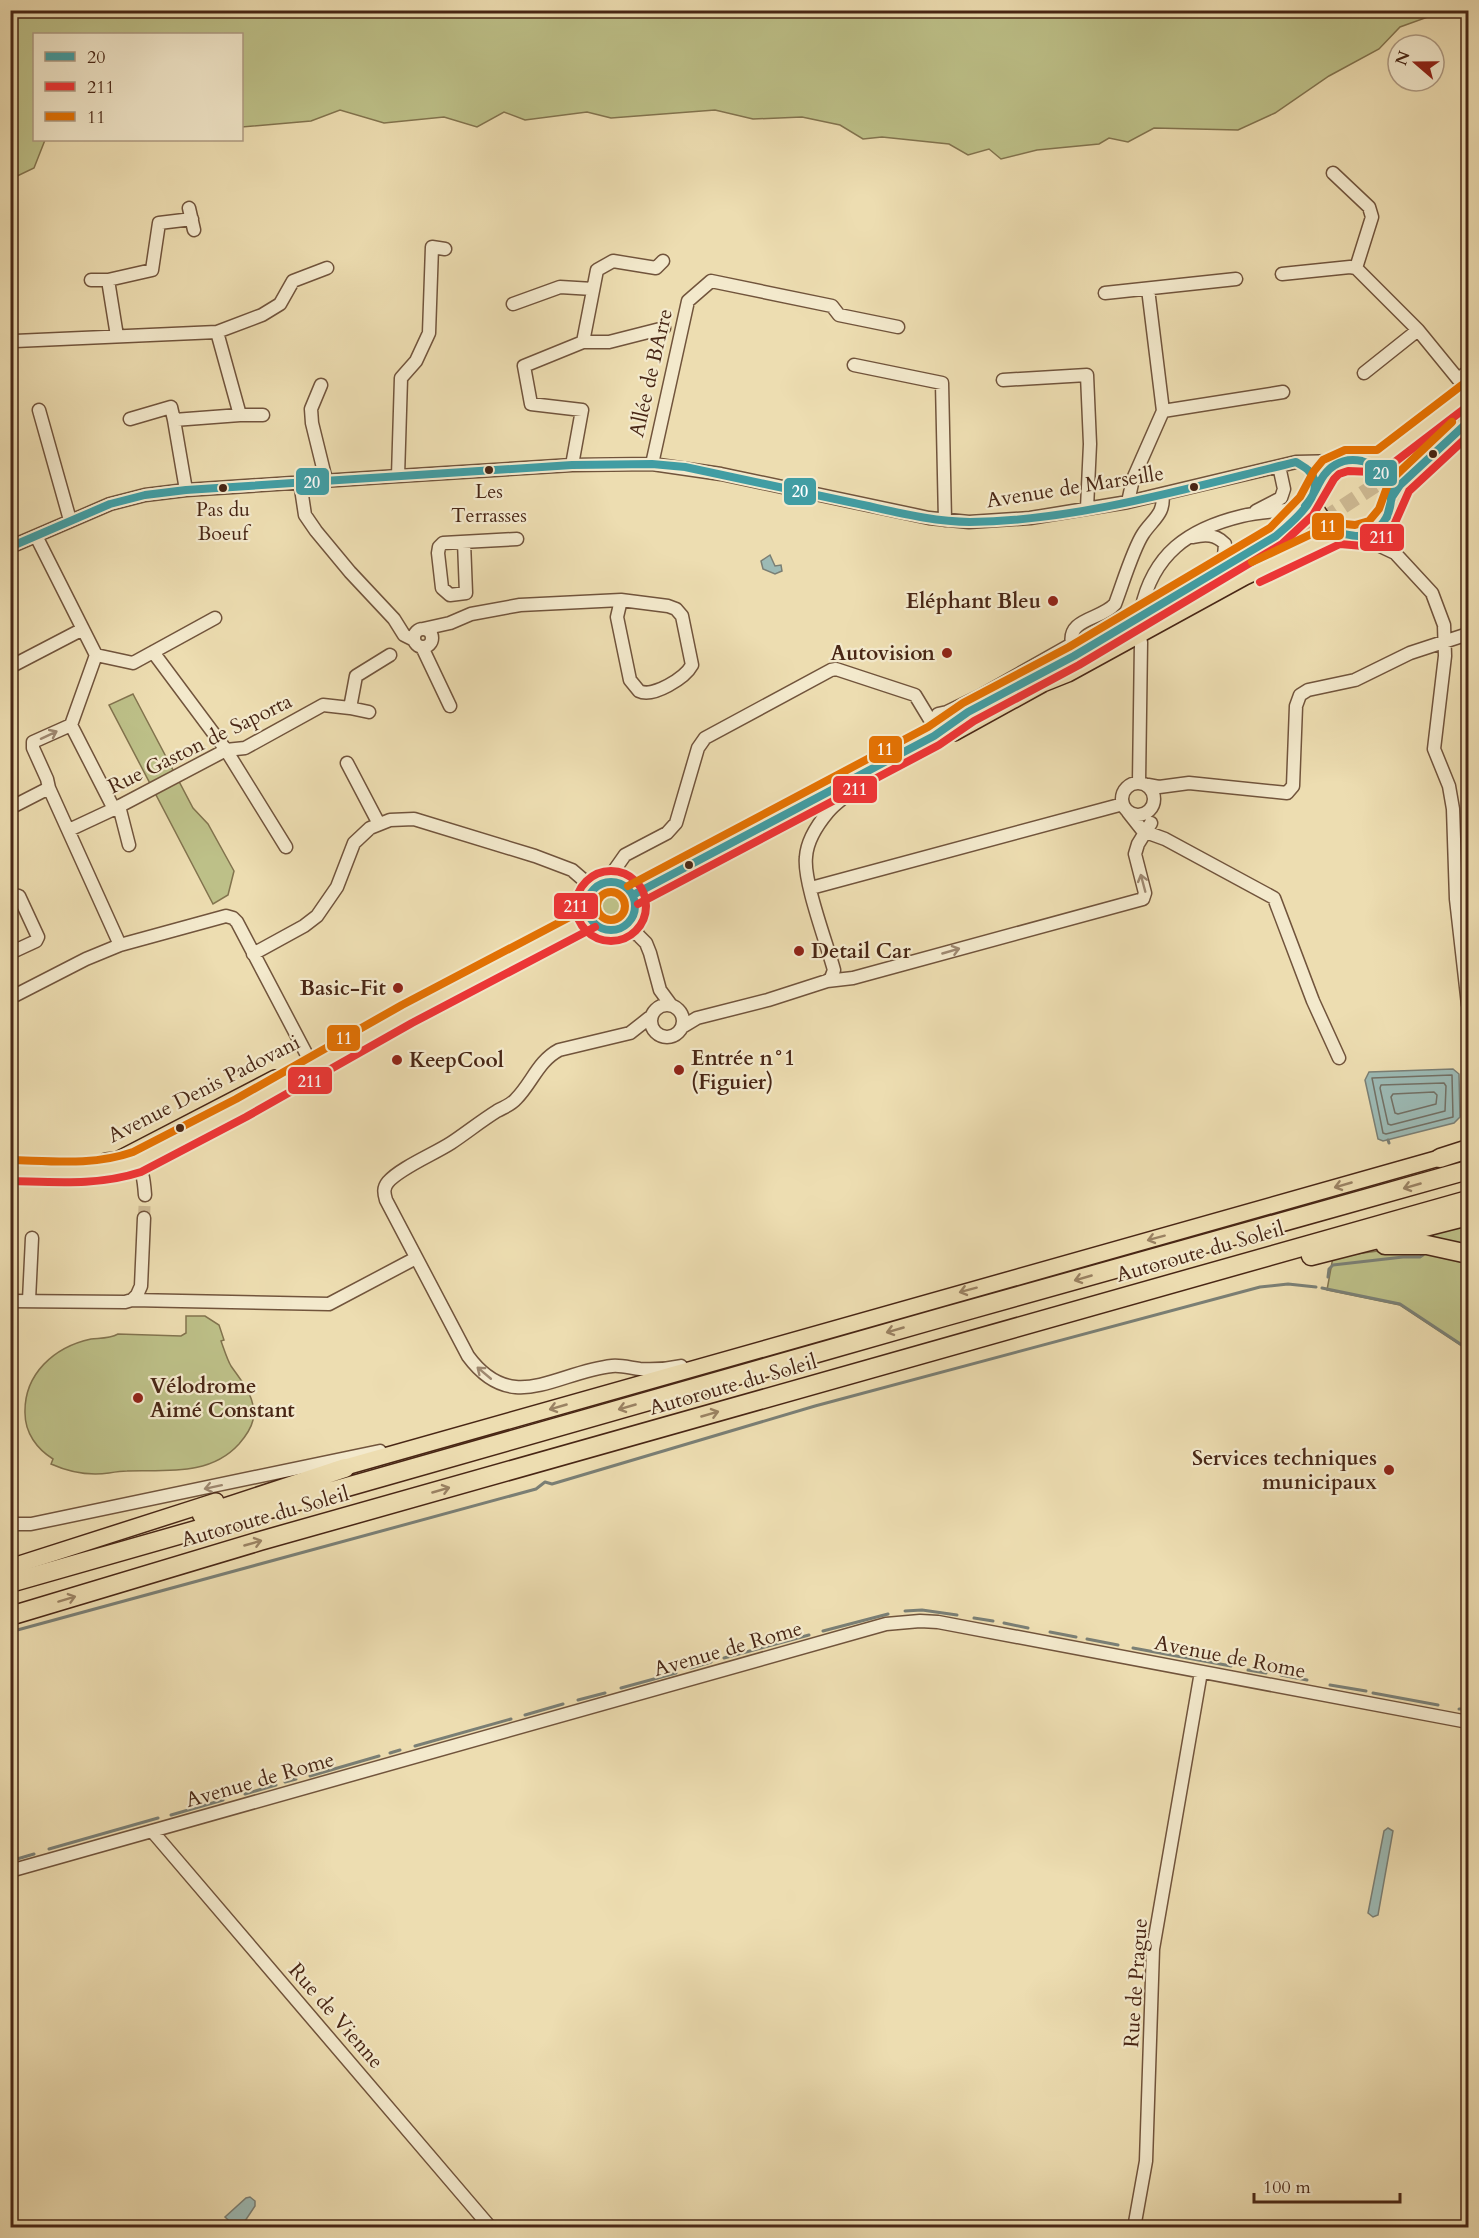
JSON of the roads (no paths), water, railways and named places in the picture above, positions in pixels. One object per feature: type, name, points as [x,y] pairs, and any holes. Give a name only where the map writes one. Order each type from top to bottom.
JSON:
[{"type":"highway","points":[[1440,1158],[1468,1149]]},
{"type":"highway","name":"Autoroute du Soleil","points":[[10,1581],[1468,1170]]},
{"type":"highway","name":"Autoroute du Soleil","points":[[10,1616],[260,1541],[1468,1200]]},
{"type":"highway","points":[[1111,1301],[1325,1253],[1468,1216]]},
{"type":"highway","points":[[1325,1253],[1417,1244],[1438,1246],[1468,1254]]},
{"type":"highway","points":[[10,1581],[345,1468]]},
{"type":"main road","points":[[1375,466],[1468,393]]},
{"type":"main road","points":[[1391,491],[1468,422]]},
{"type":"main road","points":[[873,777],[940,742],[967,719],[1077,649],[1276,536],[1313,499],[1323,475],[1332,466],[1342,461],[1365,461],[1375,466],[1391,491],[1389,513],[1377,530],[1359,536],[1349,536],[1334,530],[1313,499]]},
{"type":"main road","points":[[633,895],[967,719],[1068,674],[1334,530]]},
{"type":"main road","points":[[1043,684],[1172,611],[1185,600],[1104,642],[1077,649]]},
{"type":"main road","points":[[609,881],[625,886],[633,895],[636,903],[627,923],[614,930],[600,928],[590,918],[587,903],[609,881]]},
{"type":"main road","name":"Avenue Denis Padovani","points":[[10,1163],[98,1162],[130,1159],[241,1108],[407,1014],[590,918]]},
{"type":"main road","name":"Avenue Denis Padovani","points":[[10,1170],[95,1171],[124,1167],[130,1159],[309,1059],[407,1014]]},
{"type":"main road","points":[[10,1567],[272,1485],[345,1468],[1440,1158]]},
{"type":"street","points":[[1334,173],[1369,207],[1372,217],[1356,268]]},
{"type":"street","points":[[91,280],[108,280],[152,270],[159,224],[192,219]]},
{"type":"street","points":[[398,476],[401,378],[416,361],[429,333],[432,247],[445,249]]},
{"type":"street","points":[[583,342],[597,270],[613,261],[656,268],[663,261]]},
{"type":"street","points":[[15,341],[217,332],[262,315],[280,304],[294,281],[327,268]]},
{"type":"street","points":[[1282,274],[1356,268],[1463,375]]},
{"type":"street","points":[[1105,293],[1236,279]]},
{"type":"street","points":[[108,280],[117,336]]},
{"type":"street","name":"Allée de BArre","points":[[652,464],[688,301],[711,281],[832,306],[839,315],[898,327]]},
{"type":"street","points":[[513,304],[560,287],[593,289]]},
{"type":"street","points":[[1128,502],[1132,479],[1163,411],[1148,289]]},
{"type":"street","points":[[572,465],[582,410],[531,404],[524,366],[583,342],[609,342],[664,328]]},
{"type":"street","points":[[1364,373],[1418,330]]},
{"type":"street","points":[[217,332],[240,415]]},
{"type":"street","points":[[854,364],[942,383],[945,520]]},
{"type":"street","points":[[1003,380],[1087,375],[1090,444],[1087,508]]},
{"type":"street","points":[[321,385],[311,409],[312,423],[326,480]]},
{"type":"street","points":[[1163,411],[1282,392]]},
{"type":"street","points":[[130,418],[171,407],[186,489]]},
{"type":"street","points":[[39,410],[70,520]]},
{"type":"street","points":[[174,420],[264,415]]},
{"type":"street","name":"Avenue de Marseille","points":[[10,547],[110,504],[145,495],[186,489],[572,465],[652,464],[721,474],[886,510],[945,520],[1000,521],[1128,502],[1296,462],[1342,461]]},
{"type":"street","points":[[1141,610],[1147,587],[1165,556],[1208,526],[1244,516],[1286,511],[1313,499],[1316,480],[1311,472],[1296,462]]},
{"type":"street","points":[[1244,516],[1281,498],[1284,489],[1280,466]]},
{"type":"street","points":[[300,482],[305,515],[350,572],[394,620],[404,635],[422,637],[471,614],[520,605],[621,600],[668,606],[676,609],[682,616],[692,665],[688,672],[652,694],[639,692],[630,680],[617,617],[621,600]]},
{"type":"street","points":[[932,712],[947,712],[1077,649],[1071,632],[1076,626],[1109,610],[1115,604],[1142,535],[1161,513],[1164,502],[1162,494]]},
{"type":"street","points":[[1389,513],[1390,533],[1395,553]]},
{"type":"street","points":[[1192,537],[1203,535],[1215,537],[1225,544],[1224,557],[1211,574]]},
{"type":"street","points":[[36,536],[96,655],[72,725],[116,808],[129,844]]},
{"type":"street","points":[[1359,536],[1395,553],[1432,593],[1444,625],[1446,640],[1434,749],[1449,786],[1453,809],[1456,899],[1468,1005]]},
{"type":"street","points":[[466,593],[450,595],[444,592],[439,547],[443,543],[517,539]]},
{"type":"street","points":[[464,542],[466,593],[471,614]]},
{"type":"street","points":[[96,655],[133,663],[215,618]]},
{"type":"street","points":[[10,667],[83,629]]},
{"type":"street","points":[[1339,1058],[1313,1000],[1274,898],[1148,828],[1137,825],[1125,808],[1124,790],[1131,784],[1159,787],[1189,783],[1287,793],[1293,786],[1296,706],[1300,695],[1308,690],[1354,680],[1410,653],[1468,634]]},
{"type":"street","points":[[422,637],[450,706]]},
{"type":"street","points":[[1141,642],[1143,784]]},
{"type":"street","points":[[153,652],[226,750],[286,847]]},
{"type":"street","points":[[350,708],[356,676],[390,656]]},
{"type":"street","points":[[253,954],[304,926],[317,916],[337,886],[354,843],[370,828],[390,820],[404,818],[424,822],[609,881],[625,855],[668,833],[676,823],[698,748],[705,738],[831,670],[836,669],[911,693],[932,712],[934,736]]},
{"type":"street","name":"Rue Gaston de Saporta","points":[[69,830],[226,750],[245,748],[323,705],[369,712]]},
{"type":"street","points":[[932,712],[967,719]]},
{"type":"street","points":[[72,725],[33,742],[33,748],[120,945]]},
{"type":"street","points":[[347,763],[380,824]]},
{"type":"street","points":[[827,981],[834,970],[811,888],[805,859],[807,847],[815,829],[829,811],[873,777]]},
{"type":"street","points":[[805,1337],[669,1368],[640,1369],[613,1366],[525,1388],[494,1381],[478,1369],[468,1356],[386,1200],[384,1191],[386,1183],[439,1151],[517,1098],[545,1060],[559,1050],[630,1034],[669,1038],[675,1036],[682,1027],[697,1018],[768,1000],[827,981],[853,978],[1143,898],[1145,893],[1135,854],[1148,828],[1153,806],[1153,792],[1143,784]]},
{"type":"street","points":[[811,888],[1125,808],[1137,815],[1142,815],[1171,786]]},
{"type":"street","points":[[10,808],[49,788]]},
{"type":"street","points":[[805,859],[813,871],[823,878],[836,881]]},
{"type":"street","points":[[10,894],[19,896],[38,937],[10,953]]},
{"type":"street","points":[[10,998],[86,959],[120,945],[220,918],[233,918],[309,1059]]},
{"type":"street","points":[[627,923],[646,943],[660,990],[676,1009],[682,1027]]},
{"type":"street","points":[[660,990],[651,1015],[651,1026],[657,1034],[669,1038]]},
{"type":"street","points":[[630,1034],[658,1007],[676,1009],[697,1018]]},
{"type":"street","points":[[130,1159],[142,1173],[145,1192]]},
{"type":"street","points":[[132,1300],[141,1286],[144,1218]]},
{"type":"street","points":[[29,1300],[32,1238]]},
{"type":"street","points":[[10,1301],[125,1302],[132,1300],[329,1304],[416,1258]]},
{"type":"street","points":[[10,1296],[29,1300]]},
{"type":"street","points":[[10,1524],[31,1524],[75,1516],[466,1433]]},
{"type":"street","name":"Avenue de Rome","points":[[10,1871],[897,1622],[938,1622],[1468,1722]]},
{"type":"street","name":"Rue de Prague","points":[[1134,2228],[1146,2162],[1154,1949],[1200,1672]]},
{"type":"street","name":"Rue de Vienne","points":[[152,1831],[491,2228]]},
{"type":"water","points":[[770,555],[775,566],[781,565],[782,571],[775,574],[763,569],[761,561]]},
{"type":"water","points":[[1453,1069],[1459,1074],[1460,1117],[1454,1123],[1383,1141],[1378,1139],[1365,1080],[1369,1072]]},
{"type":"water","points":[[1388,1828],[1393,1831],[1378,1915],[1373,1917],[1368,1913],[1384,1831]]},
{"type":"water","points":[[250,2197],[255,2201],[255,2206],[241,2227],[236,2227],[225,2217]]},
{"type":"waterway","points":[[1328,1277],[1329,1269],[1333,1265],[1423,1255]]},
{"type":"waterway","points":[[10,1632],[536,1489],[545,1482],[552,1484],[815,1406],[1260,1287],[1288,1284],[1316,1287]]},
{"type":"waterway","points":[[1322,1288],[1400,1304],[1468,1349]]},
{"type":"waterway","points":[[905,1611],[922,1610],[957,1615]]},
{"type":"waterway","points":[[823,1631],[888,1614]]},
{"type":"waterway","points":[[974,1618],[993,1621]]},
{"type":"waterway","points":[[1004,1623],[1028,1628]]},
{"type":"waterway","points":[[1050,1632],[1076,1637]]},
{"type":"waterway","points":[[724,1658],[809,1635]]},
{"type":"waterway","points":[[1087,1639],[1118,1645]]},
{"type":"waterway","points":[[1133,1648],[1231,1666]]},
{"type":"waterway","points":[[691,1668],[711,1662]]},
{"type":"waterway","points":[[1248,1670],[1266,1673]]},
{"type":"waterway","points":[[621,1688],[676,1673]]},
{"type":"waterway","points":[[1281,1675],[1307,1680]]},
{"type":"waterway","points":[[1330,1685],[1366,1691]]},
{"type":"waterway","points":[[578,1700],[605,1693]]},
{"type":"waterway","points":[[1373,1693],[1438,1705]]},
{"type":"waterway","points":[[525,1715],[563,1704]]},
{"type":"waterway","points":[[415,1746],[511,1719]]},
{"type":"waterway","points":[[390,1753],[400,1750]]},
{"type":"waterway","points":[[310,1776],[379,1756]]},
{"type":"waterway","points":[[285,1782],[296,1779]]},
{"type":"waterway","points":[[245,1794],[276,1785]]},
{"type":"waterway","points":[[171,1815],[223,1800]]},
{"type":"waterway","points":[[49,1849],[158,1818]]},
{"type":"waterway","points":[[17,1859],[34,1854]]},
{"type":"tunnel","points":[[1185,600],[1313,526],[1394,473],[1468,409]]},
{"type":"tunnel","points":[[144,1218],[145,1195]]},
{"type":"place","name":"Les Terrasses","points":[[489,470]]},
{"type":"place","name":"Pas du Boeuf","points":[[223,488]]},
{"type":"place","name":"Eléphant Bleu","points":[[1053,601]]},
{"type":"place","name":"Autovision","points":[[947,653]]},
{"type":"place","name":"Detail Car","points":[[799,951]]},
{"type":"place","name":"Basic-Fit","points":[[398,988]]},
{"type":"place","name":"KeepCool","points":[[397,1060]]},
{"type":"place","name":"Entrée n°1 (Figuier)","points":[[679,1070]]},
{"type":"place","name":"Vélodrome Aimé Constant","points":[[138,1398]]},
{"type":"place","name":"Services techniques municipaux","points":[[1389,1470]]}]
